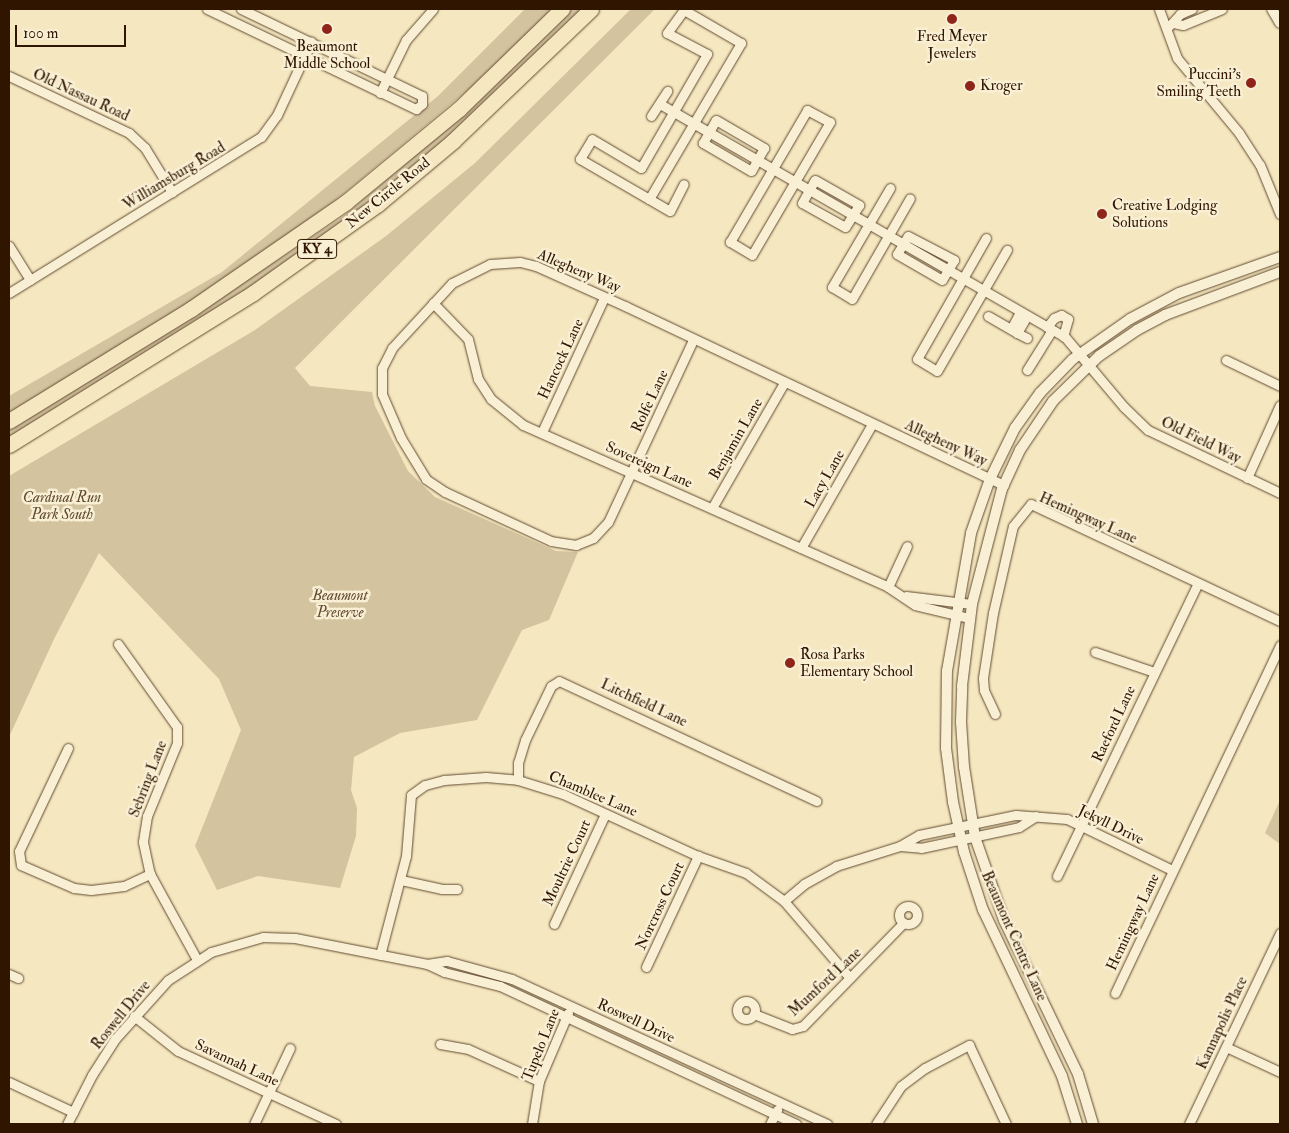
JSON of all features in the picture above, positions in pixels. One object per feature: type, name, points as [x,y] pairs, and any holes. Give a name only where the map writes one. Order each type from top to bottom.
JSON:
[{"type":"highway","name":"New Circle Road","points":[[9,421],[228,285],[346,202],[459,109],[562,9]]},
{"type":"highway","name":"New Circle Road","points":[[9,445],[253,293],[378,204],[459,136],[591,9]]},
{"type":"street","points":[[206,9],[416,109],[422,104],[422,96],[388,78],[241,9]]},
{"type":"street","points":[[380,93],[406,40],[433,9]]},
{"type":"street","points":[[1159,9],[1169,25],[1177,58],[1225,114],[1260,165],[1280,214]]},
{"type":"street","points":[[1169,25],[1180,14],[1192,9]]},
{"type":"street","points":[[1169,25],[1183,24],[1222,9]]},
{"type":"street","points":[[1272,9],[1280,23]]},
{"type":"street","points":[[649,200],[741,43],[684,10],[667,32],[707,54],[675,113],[641,168],[592,139],[580,159],[649,200],[670,211],[684,184]]},
{"type":"street","name":"Williamsburg Road","points":[[9,293],[261,137],[277,114],[311,42]]},
{"type":"street","name":"Old Nassau Road","points":[[9,76],[133,136],[145,148],[172,192]]},
{"type":"street","points":[[651,116],[667,91]]},
{"type":"street","points":[[660,104],[709,132]]},
{"type":"street","points":[[807,110],[830,122],[752,256],[730,242],[773,169],[807,110]]},
{"type":"street","points":[[716,120],[764,148],[757,160],[751,170],[703,143],[716,120]]},
{"type":"street","points":[[757,160],[809,190]]},
{"type":"street","points":[[815,180],[859,205],[853,215],[845,228],[802,203],[815,180]]},
{"type":"street","points":[[890,188],[832,287],[852,299],[910,198]]},
{"type":"street","points":[[853,215],[903,244]]},
{"type":"street","points":[[908,236],[954,260],[942,280],[898,254],[903,244],[908,236]]},
{"type":"street","points":[[986,238],[916,359],[937,371],[1007,250]]},
{"type":"street","points":[[9,246],[30,280]]},
{"type":"street","name":"Beaumont Centre Lane","points":[[1077,1124],[1062,1076],[983,910],[958,827],[949,776],[946,722],[947,671],[956,601],[970,533],[990,479],[1026,412],[1080,352],[1138,314],[1179,293],[1280,257]]},
{"type":"street","name":"Allegheny Way","points":[[631,473],[603,530],[585,542],[568,545],[551,540],[446,492],[426,479],[414,463],[386,408],[381,380],[392,348],[459,278],[500,262],[536,266],[1004,485]]},
{"type":"street","name":"Old Field Way","points":[[948,270],[1063,336],[1080,352],[1124,407],[1148,430],[1280,493]]},
{"type":"street","name":"Beaumont Centre Lane","points":[[1093,1124],[1078,1074],[1004,920],[975,837],[961,722],[969,618],[972,604],[1004,485],[1020,450],[1041,417],[1090,365],[1111,347],[1165,315],[1280,272]]},
{"type":"street","name":"Hancock Lane","points":[[542,432],[604,298]]},
{"type":"street","name":"Sovereign Lane","points":[[433,303],[468,339],[478,379],[491,399],[509,416],[631,473],[888,587],[906,596],[916,605],[969,618]]},
{"type":"street","points":[[1014,331],[1023,314]]},
{"type":"street","points":[[1027,370],[1054,318],[1061,315],[1068,319],[1063,336]]},
{"type":"street","points":[[988,316],[1027,338]]},
{"type":"street","name":"Rolfe Lane","points":[[631,473],[693,340]]},
{"type":"street","points":[[1226,360],[1280,386]]},
{"type":"street","name":"Benjamin Lane","points":[[712,508],[784,383]]},
{"type":"street","points":[[1247,478],[1280,405]]},
{"type":"street","name":"Lacy Lane","points":[[801,548],[872,424]]},
{"type":"street","name":"Hemingway Lane","points":[[996,714],[984,690],[983,678],[993,613],[1013,526],[1031,504],[1197,585],[1280,621]]},
{"type":"street","points":[[888,587],[907,546]]},
{"type":"street","name":"Raeford Lane","points":[[1056,876],[1197,585]]},
{"type":"street","name":"Sovereign Lane","points":[[906,596],[972,604]]},
{"type":"street","name":"Sebring Lane","points":[[118,644],[177,727],[177,743],[145,824],[144,848],[150,874],[197,960]]},
{"type":"street","name":"Hemingway Lane","points":[[1115,994],[1280,645]]},
{"type":"street","points":[[1095,652],[1154,672]]},
{"type":"street","name":"Litchfield Lane","points":[[518,780],[518,763],[525,740],[551,686],[559,681],[816,801]]},
{"type":"street","points":[[68,748],[19,851],[21,865],[74,888],[91,890],[124,886],[150,874]]},
{"type":"street","name":"Chamblee Lane","points":[[380,955],[401,880],[410,826],[410,799],[416,790],[457,778],[518,780],[563,794],[698,856],[746,874],[784,900],[850,978]]},
{"type":"street","name":"Moultrie Court","points":[[554,924],[605,814]]},
{"type":"street","name":"Jekyll Drive","points":[[784,900],[804,884],[836,866],[900,846],[919,835],[1016,815],[1067,819],[1172,870]]},
{"type":"street","name":"Jekyll Drive","points":[[900,846],[921,848],[975,837],[1019,827],[1036,816]]},
{"type":"street","name":"Norcross Court","points":[[646,967],[698,856]]},
{"type":"street","points":[[401,880],[442,889],[457,889]]},
{"type":"street","name":"Mumford Lane","points":[[754,1014],[788,1028],[800,1028],[904,923]]},
{"type":"street","name":"Kannapolis Place","points":[[1189,1124],[1280,933]]},
{"type":"street","name":"Roswell Drive","points":[[67,1124],[92,1074],[134,1016],[168,980],[197,960],[233,944],[263,937],[295,938],[427,964],[444,972],[500,986],[775,1114],[784,1122],[796,1124]]},
{"type":"street","name":"Roswell Drive","points":[[427,964],[447,961],[487,970],[571,1006],[827,1124]]},
{"type":"street","points":[[9,974],[18,978]]},
{"type":"street","name":"Tupelo Lane","points":[[532,1124],[539,1081],[571,1006]]},
{"type":"street","name":"Savannah Lane","points":[[134,1016],[178,1051],[336,1124]]},
{"type":"street","points":[[440,1044],[468,1049],[539,1081]]},
{"type":"street","points":[[876,1124],[901,1086],[925,1068],[969,1045],[1008,1124],[1013,1124]]},
{"type":"street","points":[[1226,1047],[1280,1072]]},
{"type":"street","points":[[254,1124],[290,1048]]},
{"type":"street","points":[[9,1082],[73,1112]]},
{"type":"street","points":[[770,1124],[780,1103]]},
{"type":"street","points":[[784,1122],[791,1108]]},
{"type":"green space","points":[[525,9],[553,9],[473,86],[337,199],[227,279],[9,413],[9,396],[222,272],[438,96]]},
{"type":"green space","points":[[572,9],[585,9],[438,148],[346,223],[221,308],[9,439],[9,430],[176,328],[342,217],[436,138]]},
{"type":"green space","name":"Beaumont Preserve","points":[[631,9],[655,9],[295,368],[310,386],[372,392],[375,406],[408,471],[435,497],[556,551],[578,552],[549,620],[522,630],[477,720],[400,733],[354,757],[351,790],[357,808],[356,836],[340,888],[258,876],[217,890],[195,846],[241,730],[219,679],[99,553],[55,637],[9,737],[9,476],[255,330],[386,236],[475,163]]},
{"type":"green space","points":[[1280,800],[1280,844],[1265,833]]},
{"type":"place","name":"Fred Meyer Jewelers","points":[[952,19]]},
{"type":"place","name":"Beaumont Middle School","points":[[327,29]]},
{"type":"place","name":"Puccini's Smiling Teeth","points":[[1251,83]]},
{"type":"place","name":"Kroger","points":[[970,86]]},
{"type":"place","name":"Creative Lodging Solutions","points":[[1102,214]]},
{"type":"place","name":"Rosa Parks Elementary School","points":[[790,663]]},
{"type":"park label","name":"Cardinal Run Park South","points":[[62,506]]}]
